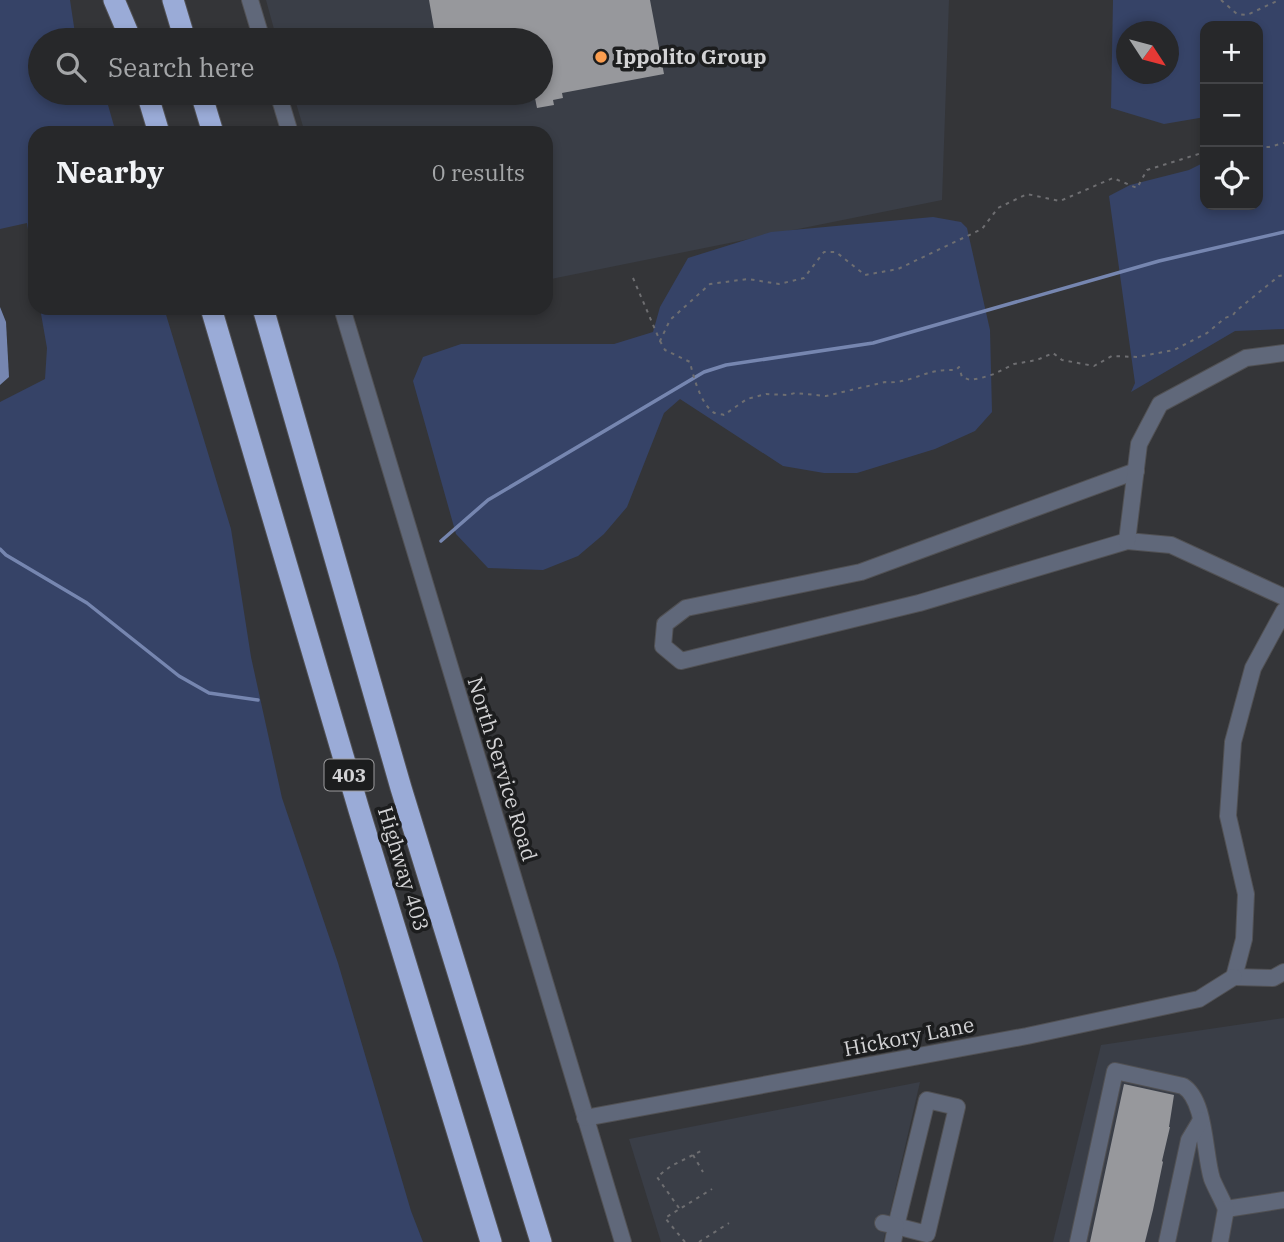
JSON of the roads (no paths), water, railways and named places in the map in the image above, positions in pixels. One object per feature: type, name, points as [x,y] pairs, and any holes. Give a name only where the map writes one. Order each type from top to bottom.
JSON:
[{"type":"highway","points":[[114,0],[126,28]]},
{"type":"highway","points":[[120,0],[128,28]]},
{"type":"highway","points":[[173,0],[181,28]]},
{"type":"highway","points":[[151,105],[157,126]]},
{"type":"highway","points":[[205,105],[211,126]]},
{"type":"highway","name":"Highway 403","points":[[213,315],[359,810],[491,1242]]},
{"type":"highway","name":"Highway 403","points":[[265,315],[401,788],[541,1242]]},
{"type":"street","points":[[250,0],[258,28]]},
{"type":"street","points":[[282,105],[288,126]]},
{"type":"street","name":"North Service Road","points":[[344,315],[622,1242]]},
{"type":"street","points":[[1127,541],[1139,444],[1160,404],[1246,358],[1284,353]]},
{"type":"street","points":[[1136,471],[861,572],[686,608],[665,624],[663,646],[681,661],[919,603],[1127,541],[1171,545],[1284,597]]},
{"type":"street","points":[[1284,611],[1253,668],[1233,742],[1228,816],[1246,894],[1244,939],[1234,977],[1273,978],[1284,972]]},
{"type":"street","name":"Hickory Lane","points":[[585,1118],[1027,1036],[1199,999],[1234,977]]},
{"type":"street","points":[[1078,1242],[1115,1071],[1184,1086],[1194,1096],[1199,1106],[1212,1180],[1226,1209],[1220,1242]]},
{"type":"street","points":[[927,1100],[957,1107],[926,1238],[891,1230],[927,1100]]},
{"type":"street","points":[[1167,1242],[1189,1140],[1200,1120]]},
{"type":"street","points":[[1226,1209],[1284,1200]]},
{"type":"waterway","points":[[441,541],[488,500],[704,372],[726,365],[873,343],[1159,261],[1284,232]]},
{"type":"waterway","points":[[0,549],[87,603],[179,676],[209,693],[258,700]]},
{"type":"place","name":"Ippolito Group","points":[[601,57]]}]
